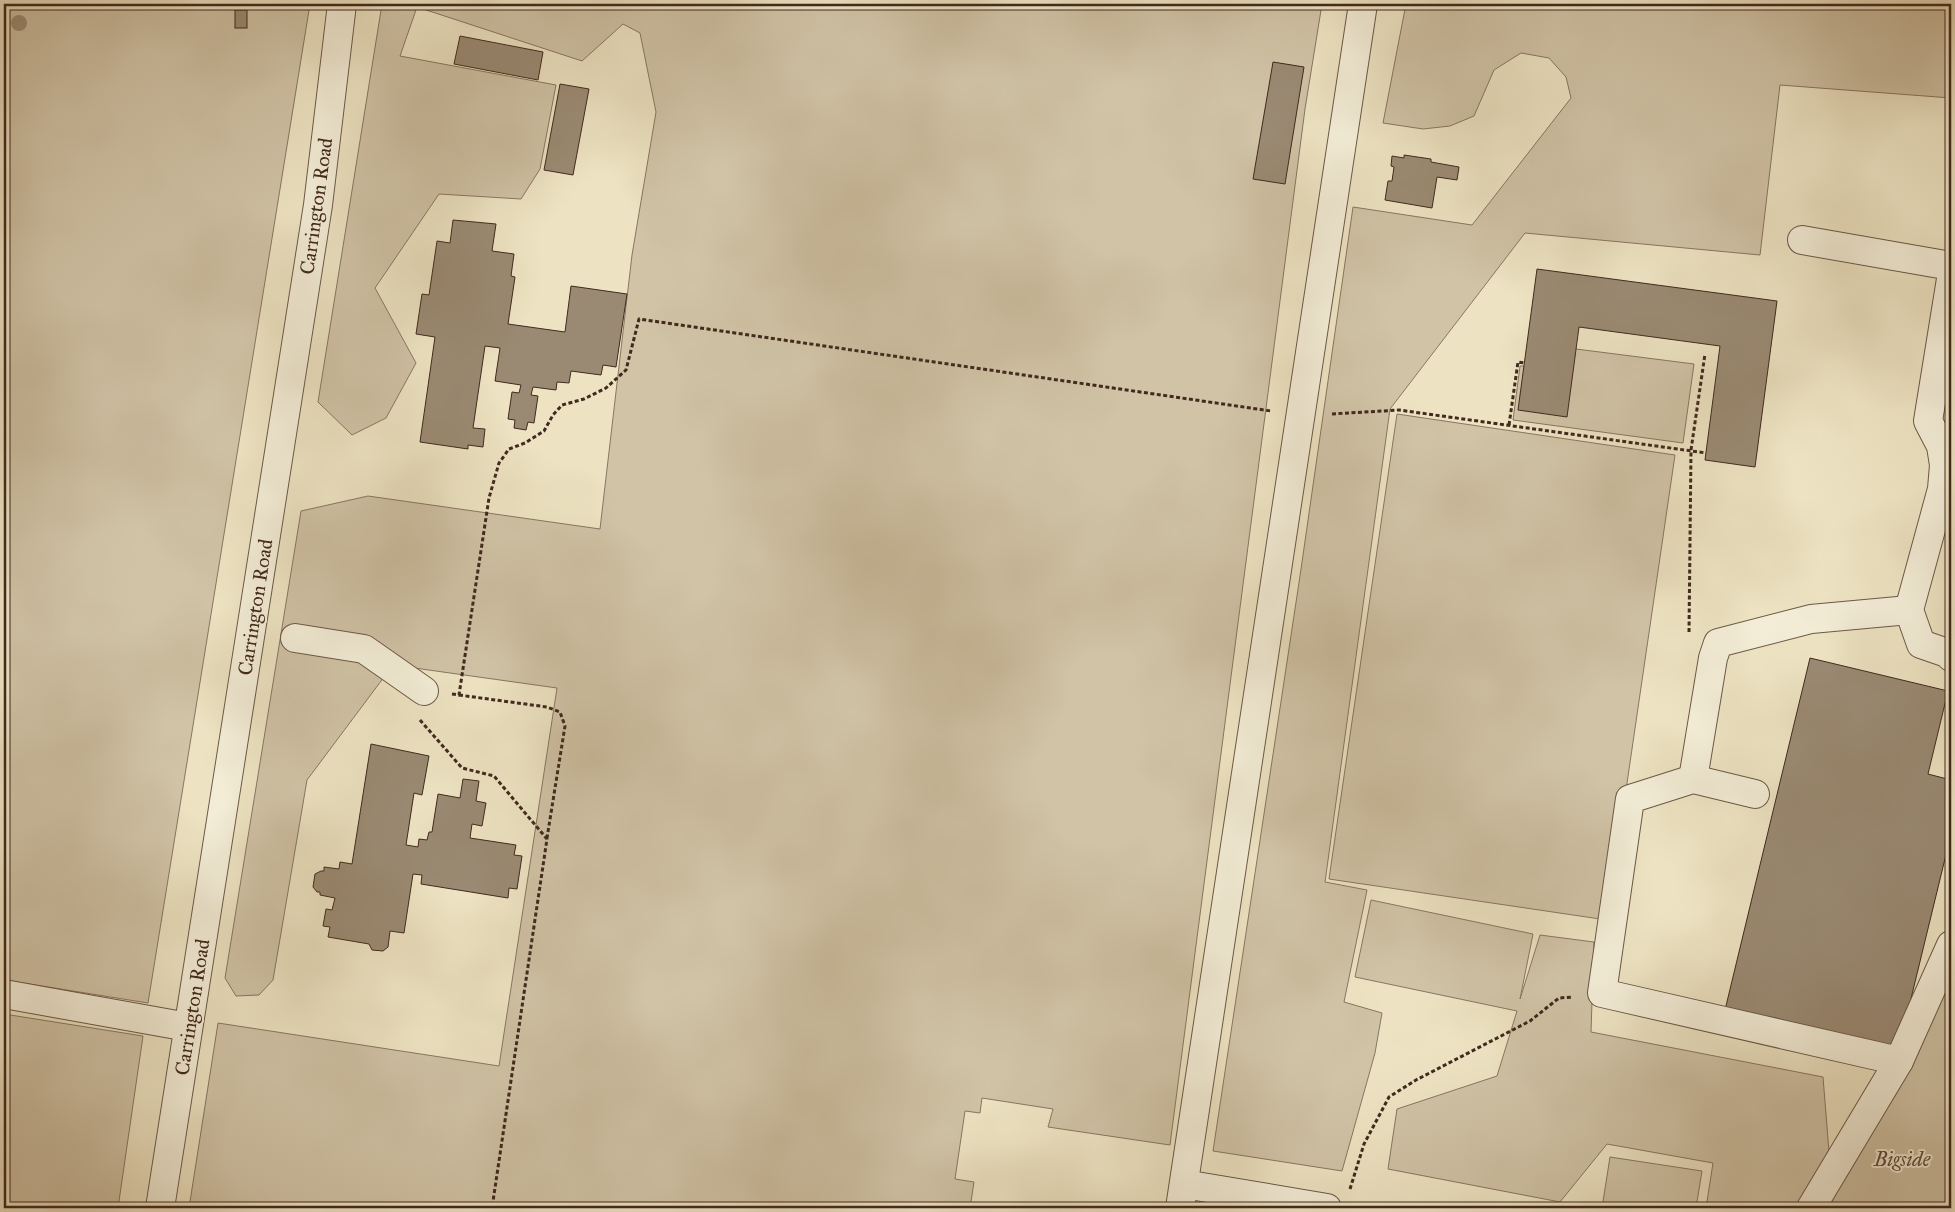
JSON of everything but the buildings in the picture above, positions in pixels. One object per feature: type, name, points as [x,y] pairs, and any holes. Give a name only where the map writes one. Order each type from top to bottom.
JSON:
[{"type":"street","name":"Carrington Road","points":[[160,1208],[318,205],[342,4]]},
{"type":"street","points":[[1327,1208],[1182,1196],[1363,4]]},
{"type":"street","points":[[1802,240],[1951,266]]},
{"type":"street","points":[[1951,279],[1928,421],[1941,446],[1944,465],[1942,489],[1909,610],[1921,644],[1947,653],[1951,657]]},
{"type":"street","points":[[1704,782],[1713,658],[1718,644],[1811,618],[1909,610]]},
{"type":"street","points":[[295,638],[364,649],[424,691]]},
{"type":"street","points":[[1755,794],[1704,782],[1630,799],[1602,993],[1899,1061]]},
{"type":"street","points":[[1811,1208],[1899,1061],[1951,945]]},
{"type":"street","points":[[4,994],[188,1028]]},
{"type":"path","points":[[459,695],[489,498],[499,463],[509,450],[544,431],[553,415],[562,405],[584,399],[606,388],[626,370],[639,319],[1300,415],[1399,410],[1706,452]]},
{"type":"path","points":[[1688,634],[1691,450],[1705,354]]},
{"type":"path","points":[[1509,425],[1518,362],[1525,363]]},
{"type":"path","points":[[492,1208],[565,726],[560,712],[547,707],[424,691],[420,720],[462,768],[494,776],[547,839]]},
{"type":"path","points":[[1349,1190],[1364,1144],[1389,1097],[1416,1080],[1530,1021],[1559,998],[1602,993]]},
{"type":"green space","points":[[30,4],[310,4],[148,1003],[4,980],[4,7]]},
{"type":"green space","points":[[382,4],[1322,4],[1305,109],[1170,1145],[1048,1127],[1053,1109],[982,1098],[980,1113],[965,1111],[955,1179],[974,1182],[970,1208],[189,1208],[218,1023],[499,1066],[557,688],[393,665],[307,780],[273,980],[259,995],[236,996],[225,978],[301,511],[368,496],[600,529],[632,255],[656,112],[640,33],[623,24],[582,61],[417,7],[400,56],[556,85],[540,169],[521,199],[439,194],[375,288],[416,363],[386,418],[352,435],[318,402]]},
{"type":"green space","points":[[1406,4],[1951,4],[1951,98],[1780,85],[1760,255],[1525,233],[1390,409],[1325,882],[1367,890],[1344,1002],[1382,1013],[1375,1053],[1342,1171],[1213,1151],[1300,576],[1353,207],[1472,225],[1571,98],[1566,77],[1549,58],[1521,53],[1494,70],[1474,116],[1450,126],[1423,129],[1383,123]]},
{"type":"green space","points":[[1576,349],[1694,364],[1683,443],[1513,420],[1520,366]]},
{"type":"green space","points":[[1397,414],[1675,455],[1607,920],[1329,879]]},
{"type":"green space","points":[[1371,900],[1533,934],[1520,999],[1540,935],[1594,942],[1591,1032],[1823,1077],[1830,1164],[1804,1208],[1706,1208],[1713,1163],[1607,1144],[1560,1202],[1388,1169],[1397,1109],[1497,1076],[1517,1011],[1355,977]]},
{"type":"green space","name":"Bigside","points":[[1951,968],[1951,1208],[1819,1208]]},
{"type":"green space","points":[[4,1014],[143,1036],[118,1208],[4,1208]]},
{"type":"green space","points":[[1610,1157],[1702,1171],[1696,1208],[1602,1208]]}]
